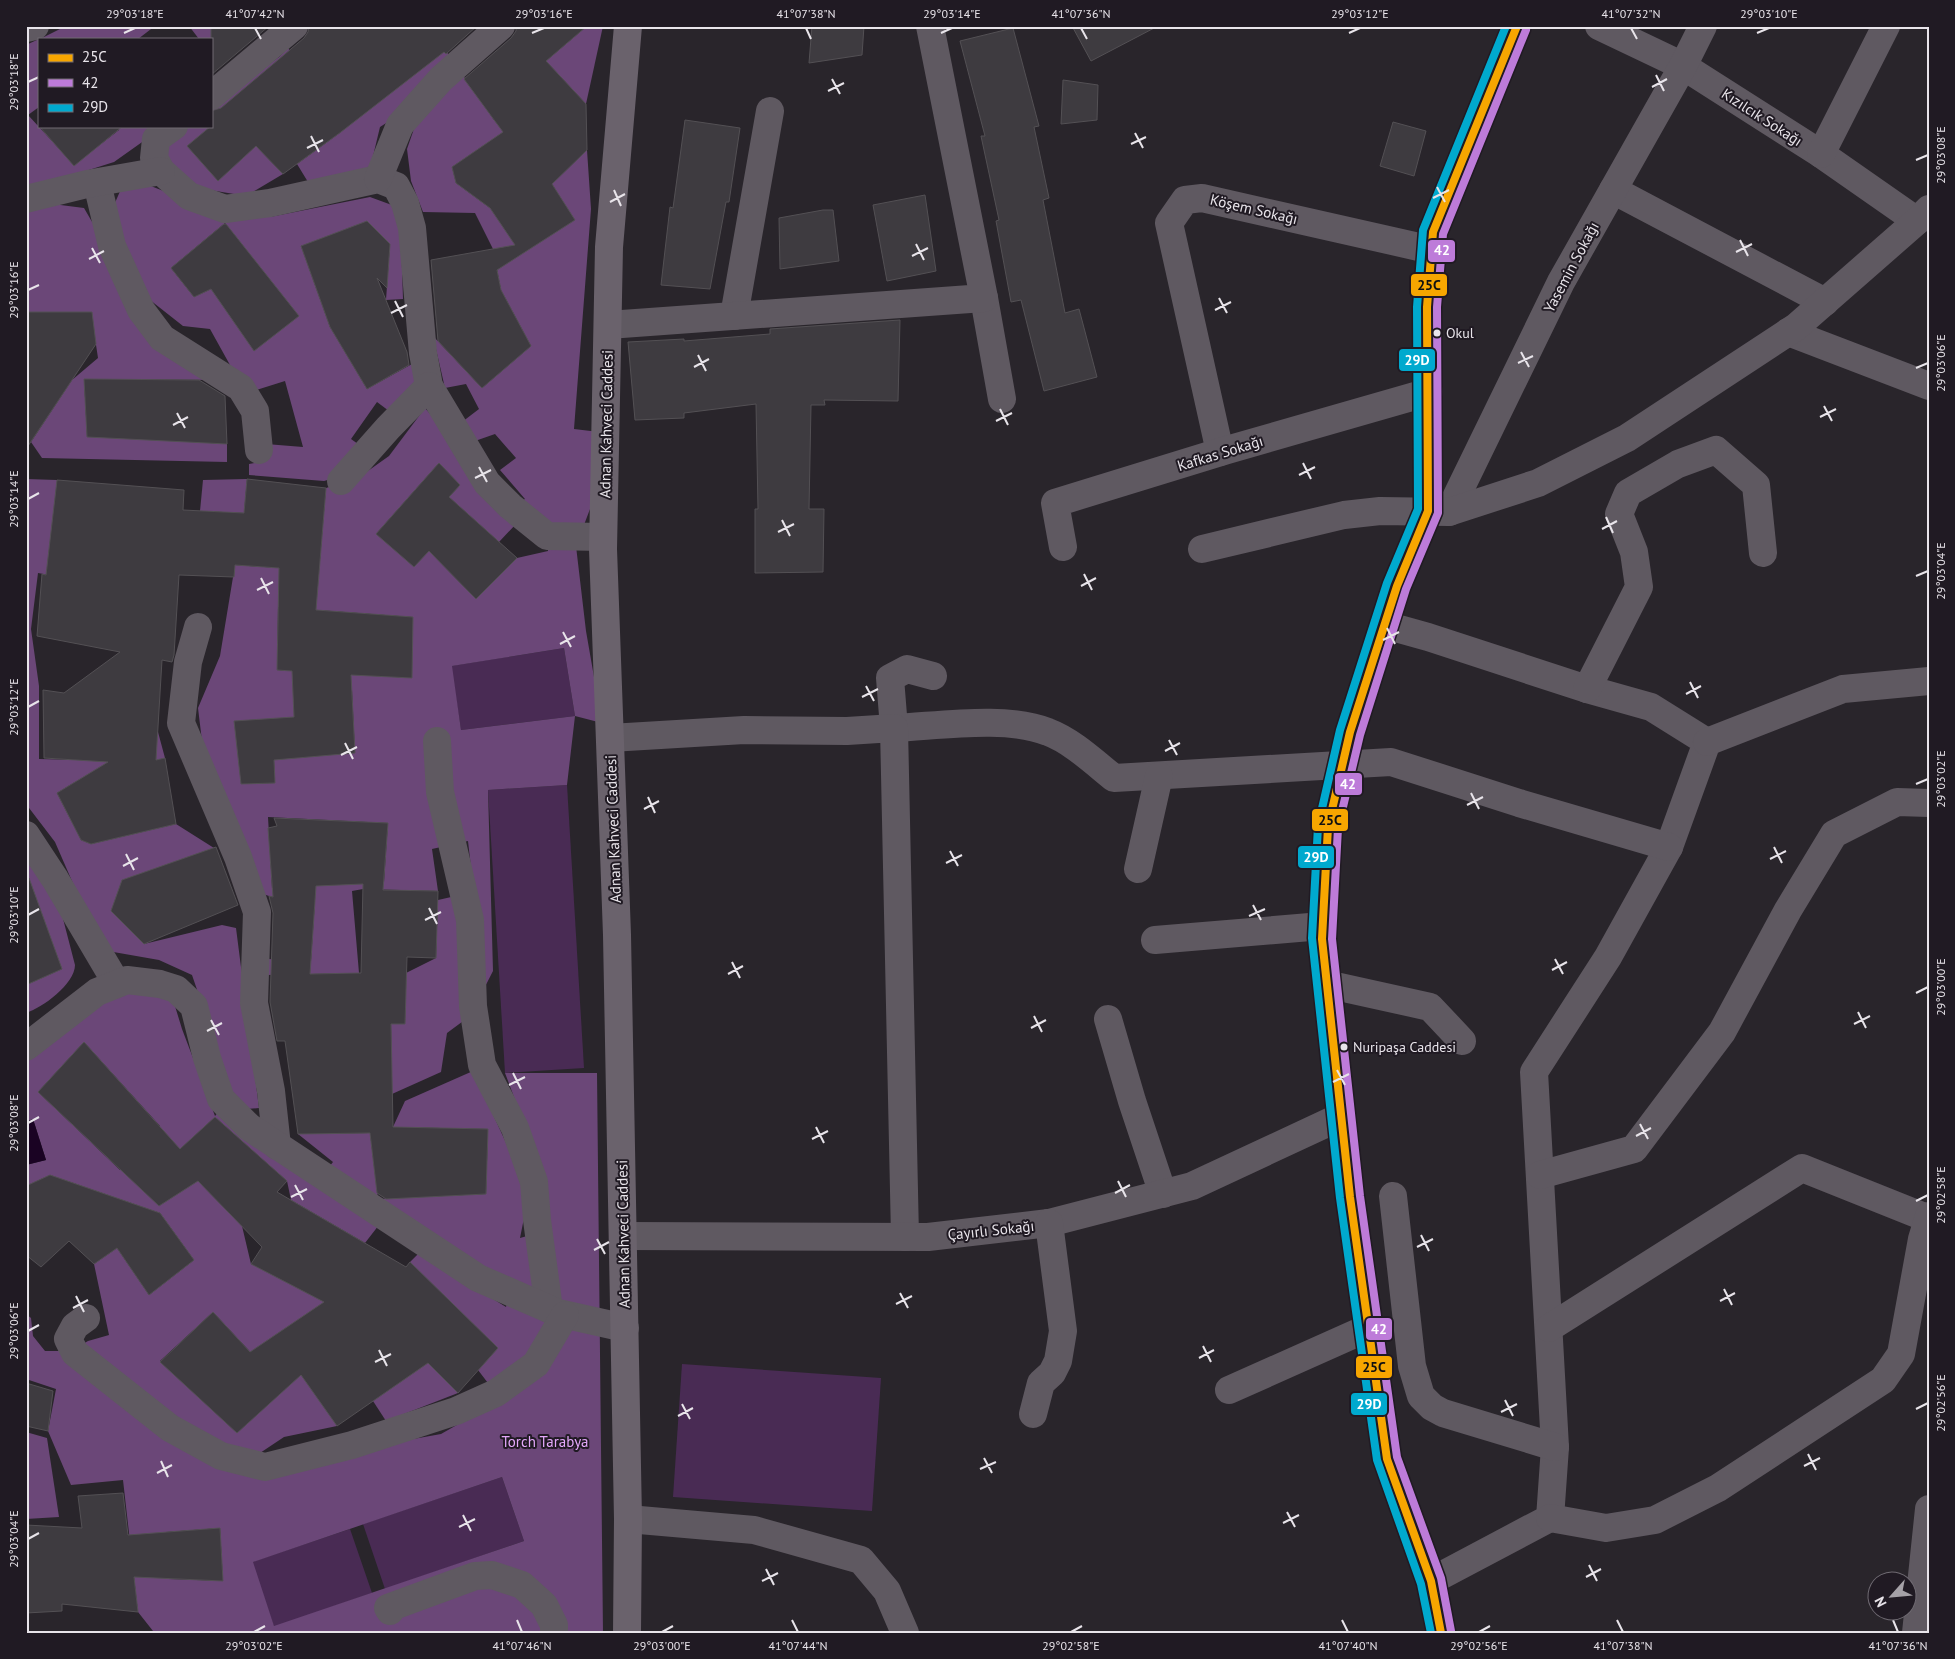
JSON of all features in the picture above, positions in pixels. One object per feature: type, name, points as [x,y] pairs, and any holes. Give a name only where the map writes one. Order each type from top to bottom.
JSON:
[{"type":"main road","name":"Adnan Kahveci Caddesi","points":[[626,1633],[628,1519],[617,934],[603,537],[609,247],[628,26]]},
{"type":"street","points":[[26,28],[35,26]]},
{"type":"street","points":[[212,95],[294,26]]},
{"type":"street","points":[[378,179],[400,125],[441,79],[501,26]]},
{"type":"street","points":[[930,26],[1002,399]]},
{"type":"street","points":[[1441,1633],[1431,1581],[1387,1459],[1340,1118],[1322,926],[1328,827],[1350,732],[1398,586],[1439,512],[1429,392],[1427,308],[1433,232],[1517,26]]},
{"type":"street","name":"Kızılcık Sokağı","points":[[1599,26],[1683,66],[1821,154],[1923,215]]},
{"type":"street","name":"Yasemin Sokağı","points":[[1439,512],[1561,282],[1683,66],[1703,26]]},
{"type":"street","points":[[1821,154],[1886,26]]},
{"type":"street","points":[[734,316],[770,110]]},
{"type":"street","points":[[171,128],[156,139],[154,158],[161,171],[189,196],[225,209],[270,203],[378,179],[396,186],[405,203],[412,228],[423,353],[429,386],[487,483],[510,506],[547,536],[603,537]]},
{"type":"street","points":[[26,199],[161,171]]},
{"type":"street","points":[[96,183],[112,246],[141,310],[162,338],[241,388],[255,411],[259,450]]},
{"type":"street","points":[[1613,190],[1825,302]]},
{"type":"street","name":"Köşem Sokağı","points":[[1220,452],[1169,224],[1185,200],[1202,198],[1432,250]]},
{"type":"street","points":[[1202,548],[1344,515],[1380,511],[1439,512],[1538,483],[1627,438],[1796,327],[1923,215]]},
{"type":"street","points":[[608,325],[984,298]]},
{"type":"street","points":[[1788,332],[1929,386]]},
{"type":"street","points":[[342,481],[388,428],[429,386]]},
{"type":"street","name":"Kafkas Sokağı","points":[[1063,547],[1055,503],[1220,452],[1429,392]]},
{"type":"street","points":[[1586,690],[1639,587],[1634,552],[1619,514],[1628,493],[1678,464],[1716,450],[1756,485],[1763,553]]},
{"type":"street","points":[[1385,625],[1428,637],[1586,690],[1651,707],[1707,742]]},
{"type":"street","points":[[198,627],[188,662],[181,723],[238,857],[257,912],[254,1003],[271,1092],[277,1146]]},
{"type":"street","points":[[905,1237],[894,728],[890,678],[907,669],[933,676]]},
{"type":"street","points":[[1550,1518],[1555,1447],[1534,1072],[1608,958],[1668,846],[1707,742],[1843,689],[1929,681]]},
{"type":"street","points":[[610,738],[744,730],[847,731],[993,723],[1029,725],[1064,740],[1114,778],[1391,762],[1519,803],[1668,846]]},
{"type":"street","points":[[86,1318],[75,1326],[68,1339],[75,1353],[170,1428],[221,1456],[265,1467],[352,1445],[456,1411],[496,1393],[536,1364],[557,1312],[537,1220],[534,1182],[515,1128],[482,1065],[473,1006],[470,920],[440,792],[437,741]]},
{"type":"street","points":[[1138,869],[1159,776]]},
{"type":"street","points":[[1540,1175],[1634,1149],[1722,1032],[1788,910],[1834,834],[1897,802],[1929,803]]},
{"type":"street","points":[[26,835],[117,984]]},
{"type":"street","points":[[1155,940],[1322,926]]},
{"type":"street","points":[[26,1047],[97,992],[127,980],[160,984],[176,989],[194,1006],[207,1058],[221,1098],[249,1127],[478,1278],[557,1312],[624,1328]]},
{"type":"street","points":[[1326,984],[1430,1006],[1462,1041]]},
{"type":"street","points":[[1108,1019],[1132,1101],[1163,1194]]},
{"type":"street","name":"Çayırlı Sokağı","points":[[623,1236],[928,1237],[1049,1223],[1192,1186],[1340,1118]]},
{"type":"street","points":[[1431,1581],[1550,1518],[1606,1528],[1655,1520],[1718,1488],[1883,1380],[1901,1354],[1928,1217],[1802,1168],[1548,1328]]},
{"type":"street","points":[[1393,1196],[1412,1366],[1421,1396],[1432,1407],[1444,1413],[1555,1447]]},
{"type":"street","points":[[1033,1414],[1041,1383],[1052,1373],[1058,1361],[1063,1331],[1049,1223]]},
{"type":"street","points":[[1229,1390],[1368,1328]]},
{"type":"street","points":[[1916,1633],[1929,1509]]},
{"type":"street","points":[[628,1519],[754,1530],[861,1560],[887,1591],[905,1633]]},
{"type":"street","points":[[390,1611],[388,1608],[475,1576],[492,1575],[522,1585],[544,1604],[554,1625],[554,1633]]},
{"type":"shaded area","points":[[564,648],[575,716],[461,730],[451,666]]},
{"type":"shaded area","points":[[567,785],[584,1068],[505,1073],[488,790]]},
{"type":"shaded area","points":[[33,1119],[46,1160],[26,1165],[26,1122]]},
{"type":"shaded area","points":[[682,1364],[881,1378],[872,1511],[673,1497]]},
{"type":"shaded area","points":[[502,1477],[524,1541],[385,1589],[363,1524]]},
{"type":"shaded area","points":[[350,1529],[372,1593],[274,1627],[252,1562]]},
{"type":"green space","points":[[66,26],[155,26],[139,38],[42,38]]},
{"type":"green space","points":[[189,26],[230,26],[212,38],[198,38]]},
{"type":"green space","points":[[425,26],[449,55],[494,120],[546,175],[495,138],[452,167],[456,183],[490,208],[574,220],[552,184],[587,150],[591,209],[574,429],[599,432],[601,480],[576,546],[586,631],[602,723],[575,716],[567,785],[488,790],[493,971],[470,1016],[447,1033],[441,1072],[392,1094],[391,1024],[405,1024],[406,973],[436,958],[438,900],[460,895],[473,885],[468,841],[432,849],[438,891],[363,889],[352,891],[359,973],[267,975],[268,959],[311,961],[315,901],[263,894],[202,741],[198,708],[220,656],[235,565],[319,571],[326,488],[358,478],[389,456],[425,408],[450,437],[503,509],[525,499],[500,470],[516,458],[495,434],[475,441],[462,422],[479,409],[466,384],[445,388],[433,336],[482,388],[531,346],[501,290],[493,249],[475,213],[423,212],[411,181],[407,149],[422,100],[380,127],[368,177],[308,182],[297,164],[341,132],[256,146],[283,174],[246,196],[204,189],[181,180],[163,148],[183,128],[212,128],[212,106],[279,57],[288,48],[312,81]],"holes":[[[439,463],[460,485],[449,497],[499,542],[516,524],[548,535],[548,551],[517,558],[476,599],[429,551],[376,534]],[[278,607],[412,617],[412,678],[277,670]],[[564,648],[575,716],[461,730],[452,666]],[[352,690],[355,752],[297,758]],[[272,719],[275,783],[241,784]],[[268,817],[388,823],[384,882],[272,888]]]},
{"type":"green space","points":[[587,26],[603,26],[586,104],[546,61]]},
{"type":"green space","points":[[38,39],[38,108],[28,115],[74,165],[119,130],[118,128],[159,128],[114,162],[26,192],[26,45]]},
{"type":"green space","points":[[143,183],[228,216],[270,217],[370,197],[400,208],[403,299],[386,300],[390,244],[367,222],[301,246],[330,327],[367,389],[412,364],[419,375],[397,417],[377,402],[351,439],[372,454],[359,471],[324,481],[249,475],[249,464],[265,461],[266,444],[303,447],[285,381],[253,391],[230,365],[210,329],[183,326],[150,300],[111,212],[121,189]],"holes":[[[225,223],[298,316],[211,289],[194,297],[171,268]]]},
{"type":"green space","points":[[37,202],[84,208],[146,315],[224,380],[84,379],[87,436],[227,444],[227,462],[42,458],[31,442],[72,380],[98,358],[91,312],[26,312],[26,205]]},
{"type":"green space","points":[[26,479],[57,480],[177,598],[38,573],[31,629],[39,686],[39,759],[78,760],[158,732],[165,758],[75,782],[57,793],[81,840],[91,844],[176,824],[214,848],[123,880],[111,911],[144,944],[222,925],[236,928],[259,1108],[246,1109],[222,1079],[206,1016],[192,975],[159,960],[102,950],[55,842],[26,804]]},
{"type":"green space","points":[[247,479],[244,513],[200,511],[203,480]]},
{"type":"green space","points":[[26,829],[61,911],[75,965],[70,980],[64,987],[49,1001],[26,1013],[26,985],[62,969],[39,907],[26,912]]},
{"type":"green space","name":"Torch Tarabya","points":[[88,988],[171,993],[182,1029],[215,1116],[221,1109],[318,1181],[333,1162],[298,1134],[370,1133],[378,1199],[486,1194],[488,1129],[393,1127],[405,1101],[473,1071],[529,1193],[520,1238],[545,1231],[544,1177],[505,1073],[597,1073],[603,1633],[143,1633],[153,1631],[138,1612],[123,1480],[71,1485],[48,1431],[56,1389],[26,1379],[26,1314],[31,1318],[33,1336],[45,1351],[71,1351],[88,1341],[109,1335],[94,1264],[117,1248],[149,1295],[194,1260],[160,1213],[50,1175],[26,1186],[26,1165],[46,1160],[33,1119],[26,1122],[26,1048]],"holes":[[[84,1042],[160,1126],[120,1170],[38,1092]],[[215,1117],[287,1181],[291,1200],[365,1243],[389,1212],[512,1282],[506,1307],[419,1253],[410,1262],[478,1370],[491,1387],[522,1388],[441,1434],[341,1452],[248,1461],[284,1437],[337,1426],[328,1299],[251,1264],[242,1226],[198,1181],[151,1176]],[[213,1312],[285,1389],[237,1433],[160,1361]],[[502,1477],[524,1541],[274,1626],[253,1562]],[[220,1528],[223,1581],[169,1579],[166,1532]]]},
{"type":"green space","points":[[375,1310],[458,1393],[386,1421],[373,1401]]},
{"type":"green space","points":[[26,1432],[47,1438],[59,1517],[26,1519]]},
{"type":"building","points":[[211,26],[269,26],[212,74]]},
{"type":"building","points":[[309,26],[477,26],[446,54],[444,52],[341,132],[283,174],[256,146],[218,181],[187,146],[209,128],[212,128],[212,111],[221,108],[304,38]]},
{"type":"building","points":[[516,26],[587,26],[546,61],[586,104],[587,150],[552,184],[575,220],[497,270],[501,290],[531,346],[482,388],[438,341],[431,260],[515,245],[490,208],[456,183],[452,167],[503,132],[464,79],[511,38],[516,31]]},
{"type":"building","points":[[812,26],[864,26],[862,55],[809,63]]},
{"type":"building","points":[[1072,26],[1158,26],[1091,61]]},
{"type":"building","points":[[1013,28],[1039,126],[1034,127],[1049,198],[1043,200],[1065,313],[1079,309],[1097,377],[1044,391],[1021,300],[1011,302],[996,221],[999,220],[981,136],[985,136],[960,41]]},
{"type":"building","points":[[1063,80],[1098,85],[1097,120],[1061,124]]},
{"type":"building","points":[[685,120],[740,128],[729,202],[726,202],[710,289],[661,285],[670,207],[673,208]]},
{"type":"building","points":[[1393,122],[1426,131],[1414,176],[1380,166]]},
{"type":"building","points":[[41,128],[121,128],[74,166]]},
{"type":"building","points":[[925,195],[936,271],[887,281],[873,205]]},
{"type":"building","points":[[833,210],[839,261],[780,269],[779,218]]},
{"type":"building","points":[[367,221],[390,244],[387,288],[377,278],[407,352],[409,365],[367,389],[330,327],[301,246]]},
{"type":"building","points":[[226,224],[299,316],[254,351],[211,289],[194,297],[171,268]]},
{"type":"building","points":[[26,312],[92,312],[96,344],[26,449]]},
{"type":"building","points":[[900,320],[898,401],[824,400],[825,405],[811,405],[809,509],[824,509],[823,572],[755,573],[755,509],[758,509],[756,404],[684,413],[684,418],[635,420],[628,342],[684,339],[684,341],[770,334],[770,329]]},
{"type":"building","points":[[84,379],[199,380],[225,396],[227,444],[87,437]]},
{"type":"building","points":[[439,463],[460,485],[449,497],[517,558],[476,599],[429,551],[414,567],[376,534]]},
{"type":"building","points":[[247,479],[326,488],[316,610],[413,617],[412,678],[351,675],[355,753],[274,760],[275,783],[241,784],[234,721],[294,717],[292,671],[277,670],[279,568],[235,565],[234,577],[179,575],[174,655],[172,662],[162,660],[156,760],[165,758],[176,824],[91,844],[81,840],[57,793],[108,762],[44,758],[43,690],[64,693],[120,652],[37,636],[42,574],[46,575],[57,480],[184,490],[183,510],[244,513]]},
{"type":"building","points":[[274,818],[388,823],[383,890],[438,891],[436,958],[407,957],[405,1024],[391,1024],[393,1127],[488,1129],[486,1194],[386,1199],[377,1193],[370,1133],[298,1134],[285,1041],[277,1041],[270,1002],[273,913],[269,896],[273,897],[268,828],[277,826]],"holes":[[[363,884],[361,973],[310,974],[316,886]]]},
{"type":"building","points":[[216,847],[238,905],[144,944],[111,911],[122,880]]},
{"type":"building","points":[[26,878],[29,878],[62,969],[26,985]]},
{"type":"building","points":[[84,1042],[180,1149],[215,1117],[287,1181],[277,1192],[406,1267],[410,1262],[498,1348],[458,1393],[428,1363],[337,1426],[301,1375],[237,1433],[160,1362],[213,1312],[250,1352],[324,1302],[251,1264],[262,1247],[198,1181],[159,1206],[38,1092]]},
{"type":"building","points":[[50,1175],[160,1213],[194,1260],[149,1295],[117,1248],[94,1264],[69,1241],[41,1267],[26,1255],[26,1186]]},
{"type":"building","points":[[26,1383],[53,1391],[48,1431],[26,1426]]},
{"type":"building","points":[[123,1493],[128,1535],[220,1528],[223,1581],[134,1577],[138,1612],[62,1604],[62,1611],[26,1613],[26,1525],[82,1528],[78,1496]]},
{"type":"transit line","name":"29D","points":[[1431,1633],[1421,1584],[1377,1460],[1340,1198],[1312,938],[1318,826],[1340,730],[1387,583],[1418,509],[1417,307],[1423,230],[1506,26]]},
{"type":"transit line","name":"25C","points":[[1441,1633],[1431,1581],[1387,1459],[1350,1197],[1322,939],[1328,827],[1350,732],[1397,586],[1428,511],[1427,307],[1433,232],[1517,26]]},
{"type":"transit line","name":"42","points":[[1451,1631],[1441,1578],[1397,1457],[1360,1196],[1332,939],[1338,828],[1360,735],[1406,589],[1438,513],[1437,307],[1443,234],[1526,30]]},
{"type":"place","name":"Okul","points":[[1437,333]]},
{"type":"place","name":"Nuripaşa Caddesi","points":[[1344,1047]]}]
